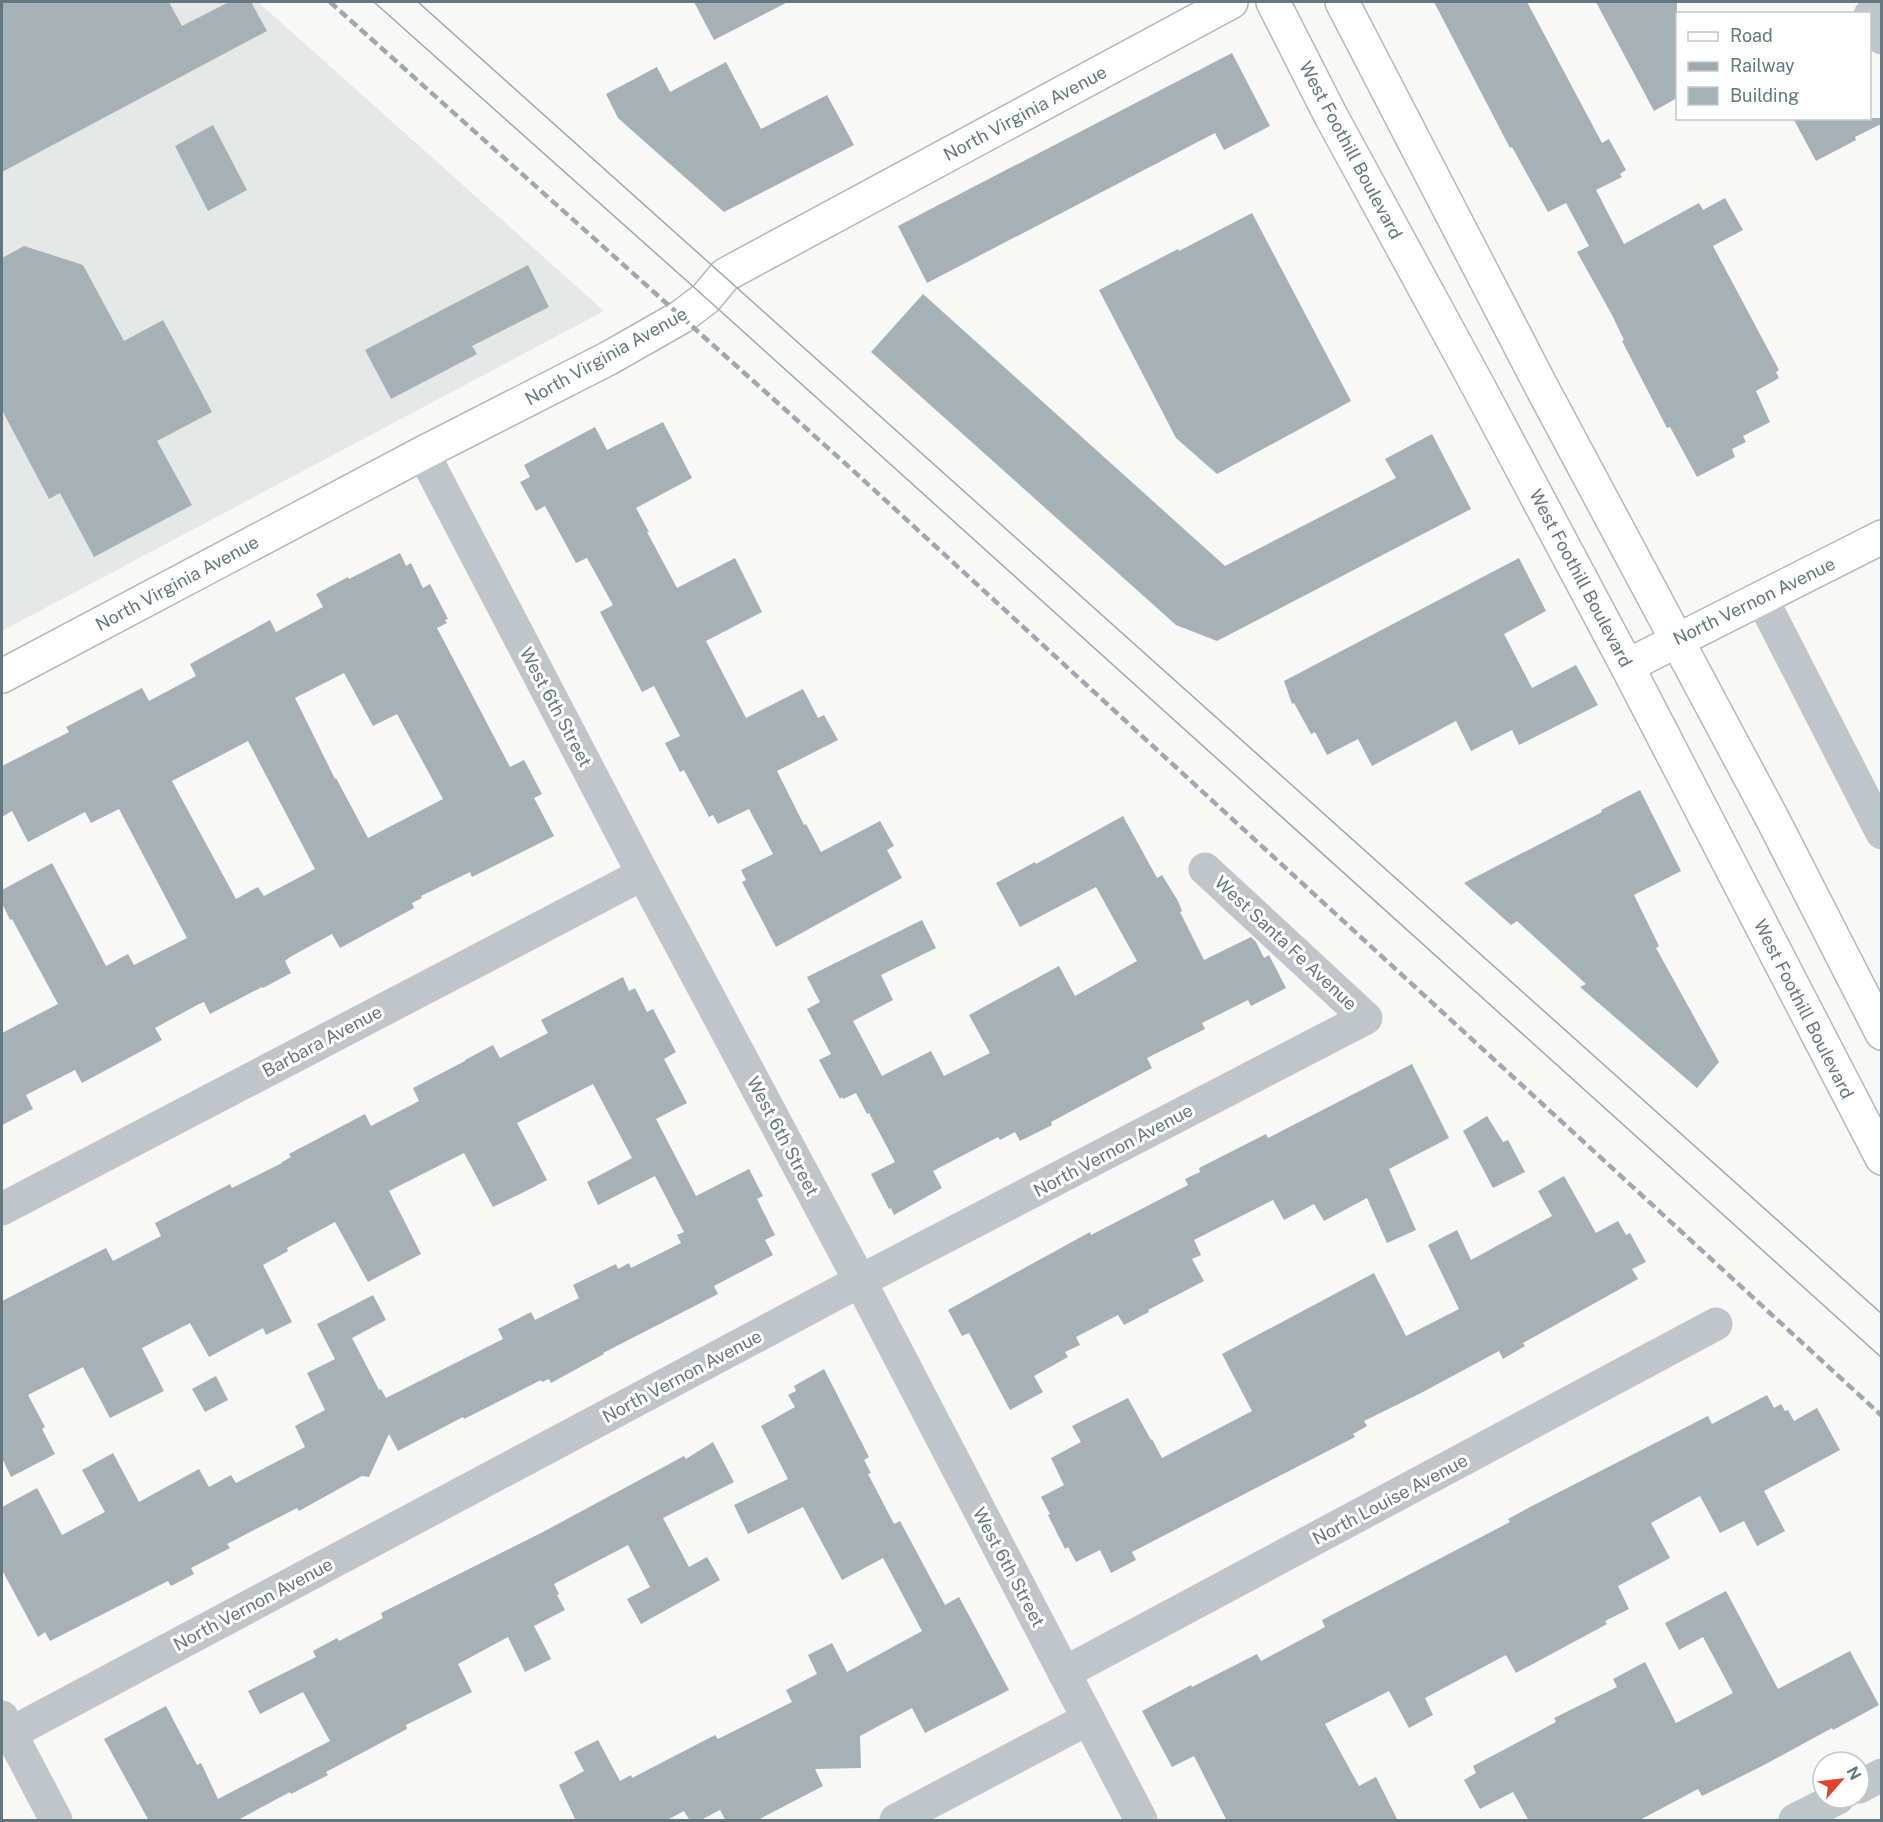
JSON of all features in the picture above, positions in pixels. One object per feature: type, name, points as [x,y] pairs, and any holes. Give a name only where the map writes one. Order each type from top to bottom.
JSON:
[{"type":"main road","name":"North Virginia Avenue","points":[[2,676],[423,453],[609,358],[681,317],[706,298],[725,275],[1231,2]]},
{"type":"main road","name":"West Foothill Boulevard","points":[[1273,2],[1331,117],[1483,394],[1628,666],[1881,1158]]},
{"type":"main road","points":[[1342,2],[1534,374],[1772,818],[1881,1033]]},
{"type":"main road","name":"North Vernon Avenue","points":[[1628,666],[1881,537]]},
{"type":"street","points":[[1871,18],[1881,38]]},
{"type":"street","name":"West 6th Street","points":[[423,453],[643,874],[860,1281],[1141,1821]]},
{"type":"street","points":[[1762,599],[1881,833]]},
{"type":"street","name":"West Santa Fe Avenue","points":[[1206,869],[1366,1018]]},
{"type":"street","name":"Barbara Avenue","points":[[2,1209],[643,874]]},
{"type":"street","name":"North Vernon Avenue","points":[[4,1729],[1366,1018]]},
{"type":"street","name":"North Louise Avenue","points":[[1064,1673],[1716,1324]]},
{"type":"street","points":[[896,1821],[1088,1719]]},
{"type":"street","points":[[4,1729],[56,1821]]},
{"type":"street","points":[[1795,1821],[1816,1810]]},
{"type":"shaded area","points":[[2,2],[258,2],[604,311],[2,631]]},
{"type":"building","points":[[2,2],[169,2],[182,26],[229,2],[251,2],[267,31],[2,172]]},
{"type":"building","points":[[694,2],[788,2],[714,40]]},
{"type":"building","points":[[1434,2],[1527,2],[1602,143],[1609,139],[1626,170],[1620,174],[1622,177],[1596,190],[1624,244],[1699,203],[1703,210],[1725,198],[1743,230],[1713,246],[1779,370],[1776,372],[1779,378],[1756,391],[1770,422],[1743,436],[1746,442],[1732,449],[1735,457],[1697,477],[1670,427],[1667,428],[1622,341],[1624,340],[1612,315],[1577,252],[1589,246],[1566,203],[1548,212],[1512,147],[1510,148]]},
{"type":"building","points":[[1596,2],[1677,2],[1676,99],[1654,111]]},
{"type":"building","points":[[1232,53],[1270,126],[1224,150],[1215,133],[927,283],[898,226]]},
{"type":"building","points":[[726,62],[761,129],[827,95],[854,145],[724,212],[618,118],[606,94],[657,67],[670,92]]},
{"type":"building","points":[[1881,118],[1881,124],[1816,161],[1794,120]]},
{"type":"building","points":[[213,125],[247,190],[208,211],[175,146]]},
{"type":"building","points":[[1252,213],[1351,401],[1217,474],[1176,438],[1099,290]]},
{"type":"building","points":[[24,246],[83,265],[124,341],[163,320],[212,412],[157,441],[192,505],[94,557],[60,493],[49,499],[2,410],[2,258]]},
{"type":"building","points":[[528,265],[549,307],[472,346],[477,354],[391,399],[365,350]]},
{"type":"building","points":[[923,294],[1225,566],[1396,478],[1385,459],[1432,434],[1471,509],[1217,641],[1176,625],[871,352]]},
{"type":"building","points":[[663,422],[692,478],[636,508],[649,532],[647,532],[677,588],[735,558],[762,612],[706,641],[746,718],[803,689],[818,718],[824,715],[838,740],[777,771],[804,825],[806,824],[821,852],[880,821],[894,846],[887,850],[902,878],[776,947],[742,882],[746,880],[741,870],[773,854],[749,809],[718,824],[713,815],[709,817],[684,770],[680,772],[665,743],[680,736],[654,686],[642,692],[600,612],[613,605],[587,558],[576,563],[545,506],[536,511],[520,482],[530,477],[524,465],[595,427],[607,450]]},
{"type":"building","points":[[400,553],[406,566],[411,563],[423,588],[430,584],[448,619],[445,620],[447,623],[437,628],[510,767],[524,760],[542,794],[534,798],[554,836],[472,877],[470,872],[421,896],[422,898],[412,903],[414,908],[340,948],[332,934],[290,957],[285,961],[291,973],[263,988],[210,1014],[204,1002],[199,1004],[155,1028],[162,1040],[82,1083],[75,1070],[26,1095],[33,1109],[2,1125],[2,1033],[58,1004],[12,919],[10,920],[2,903],[2,890],[52,863],[106,966],[128,954],[134,965],[187,938],[119,809],[91,823],[85,812],[28,842],[12,811],[2,817],[2,766],[69,732],[66,727],[142,688],[149,701],[196,676],[190,664],[270,620],[276,632],[323,607],[316,594],[348,577],[349,579]],"holes":[[[344,673],[373,726],[397,714],[443,799],[368,838],[335,779],[295,698]],[[248,741],[315,869],[264,896],[258,887],[236,899],[172,781]]]},
{"type":"building","points":[[1519,558],[1546,611],[1504,634],[1532,688],[1576,665],[1598,705],[1519,745],[1512,730],[1471,751],[1456,721],[1372,766],[1358,739],[1327,755],[1315,732],[1311,734],[1294,703],[1292,704],[1284,681]]},
{"type":"building","points":[[1640,790],[1681,871],[1634,895],[1659,946],[1656,948],[1719,1062],[1697,1088],[1580,987],[1586,984],[1517,921],[1511,925],[1464,883]]},
{"type":"building","points":[[1123,816],[1157,878],[1162,875],[1178,901],[1182,911],[1180,912],[1204,960],[1251,937],[1264,958],[1269,955],[1286,988],[1251,1006],[1248,1000],[1202,1023],[1205,1029],[1147,1058],[1152,1068],[1051,1122],[1052,1125],[1020,1141],[1015,1132],[1000,1140],[998,1137],[933,1171],[942,1188],[894,1215],[871,1174],[895,1162],[856,1093],[840,1099],[819,1060],[831,1054],[807,1009],[820,1002],[807,977],[922,920],[936,948],[881,975],[893,1000],[853,1021],[882,1076],[931,1051],[944,1076],[990,1053],[969,1015],[1059,966],[1075,996],[1137,961],[1096,887],[1020,927],[996,883],[1035,862],[1036,864]]},
{"type":"building","points":[[623,977],[629,991],[635,988],[647,1012],[653,1009],[676,1052],[664,1059],[687,1103],[656,1119],[696,1196],[749,1169],[763,1196],[757,1199],[775,1235],[765,1240],[773,1255],[714,1286],[718,1294],[603,1353],[551,1383],[549,1379],[542,1382],[541,1380],[398,1451],[389,1434],[369,1477],[362,1476],[299,1511],[297,1508],[227,1544],[230,1548],[191,1568],[194,1574],[171,1586],[168,1581],[50,1641],[45,1632],[38,1637],[2,1570],[2,1507],[37,1488],[62,1535],[105,1512],[82,1470],[113,1453],[139,1502],[199,1469],[209,1487],[231,1475],[236,1483],[305,1447],[295,1426],[325,1410],[307,1373],[335,1359],[317,1324],[373,1295],[386,1320],[352,1338],[379,1390],[381,1389],[386,1398],[503,1339],[498,1329],[531,1312],[535,1320],[579,1298],[573,1285],[616,1264],[618,1269],[629,1263],[631,1268],[681,1243],[677,1235],[684,1232],[655,1176],[598,1205],[587,1182],[632,1158],[593,1084],[517,1123],[547,1180],[493,1207],[464,1153],[389,1191],[421,1254],[368,1282],[335,1222],[287,1248],[288,1251],[263,1265],[292,1322],[266,1335],[263,1328],[209,1357],[190,1323],[142,1348],[164,1391],[110,1418],[83,1367],[28,1395],[45,1427],[42,1429],[55,1454],[11,1477],[2,1458],[2,1301],[106,1248],[113,1261],[161,1236],[155,1223],[230,1184],[232,1188],[282,1163],[291,1157],[289,1154],[365,1114],[371,1126],[419,1101],[413,1088],[493,1045],[500,1058],[548,1033],[541,1020]]},
{"type":"building","points":[[1412,1064],[1449,1138],[1389,1169],[1416,1230],[1387,1243],[1367,1198],[1324,1221],[1314,1204],[1284,1220],[1273,1200],[1194,1240],[1201,1255],[1192,1259],[1204,1281],[1124,1325],[1118,1315],[1076,1337],[1080,1345],[1065,1352],[1068,1357],[1034,1376],[1043,1392],[1010,1410],[969,1333],[962,1336],[948,1310],[1090,1232],[1091,1235],[1188,1185],[1185,1179],[1200,1172],[1199,1168],[1266,1134],[1268,1138]]},
{"type":"building","points":[[1487,1116],[1503,1142],[1508,1140],[1525,1172],[1493,1188],[1463,1131]]},
{"type":"building","points":[[1564,1176],[1596,1233],[1618,1221],[1626,1235],[1630,1233],[1646,1262],[1632,1269],[1638,1279],[1523,1343],[1525,1346],[1503,1359],[1499,1351],[1364,1421],[1367,1426],[1353,1434],[1355,1437],[1132,1552],[1136,1560],[1111,1573],[1100,1550],[1076,1562],[1068,1547],[1065,1549],[1041,1497],[1064,1485],[1051,1458],[1081,1442],[1072,1426],[1128,1398],[1162,1458],[1252,1411],[1222,1354],[1374,1273],[1406,1336],[1459,1309],[1428,1245],[1457,1230],[1471,1260],[1552,1216],[1538,1191]]},
{"type":"building","points":[[824,1369],[869,1457],[864,1460],[871,1473],[868,1474],[894,1524],[900,1521],[945,1605],[959,1597],[1009,1690],[925,1733],[912,1708],[860,1736],[861,1768],[815,1769],[823,1786],[756,1821],[726,1821],[720,1810],[699,1821],[690,1821],[684,1811],[665,1821],[576,1821],[559,1785],[584,1771],[574,1752],[598,1740],[620,1781],[631,1775],[632,1778],[715,1735],[718,1739],[792,1702],[786,1690],[817,1674],[808,1655],[832,1643],[847,1672],[922,1631],[883,1558],[842,1580],[803,1507],[748,1534],[734,1505],[788,1479],[761,1426],[795,1407],[788,1395],[796,1391],[794,1386]]},
{"type":"building","points":[[216,1376],[228,1400],[205,1412],[192,1389]]},
{"type":"building","points":[[1767,1395],[1774,1408],[1781,1404],[1785,1411],[1788,1410],[1794,1421],[1817,1408],[1840,1450],[1764,1491],[1785,1531],[1757,1546],[1744,1521],[1720,1533],[1700,1496],[1651,1523],[1670,1558],[1618,1586],[1629,1609],[1605,1621],[1607,1624],[1516,1673],[1506,1655],[1425,1698],[1433,1715],[1409,1728],[1389,1691],[1325,1724],[1359,1786],[1376,1777],[1398,1821],[1227,1821],[1194,1756],[1172,1767],[1142,1711],[1257,1654],[1261,1661],[1325,1627],[1322,1620],[1510,1522],[1508,1519],[1532,1506],[1708,1416],[1712,1424]]},
{"type":"building","points":[[713,1442],[734,1482],[663,1518],[689,1567],[707,1557],[720,1580],[641,1624],[627,1599],[650,1587],[628,1545],[554,1584],[565,1610],[534,1626],[551,1659],[525,1672],[508,1637],[458,1664],[472,1692],[406,1725],[407,1729],[326,1772],[328,1775],[291,1794],[290,1792],[236,1821],[149,1821],[104,1739],[166,1706],[197,1765],[201,1763],[218,1799],[330,1741],[303,1692],[260,1714],[248,1691],[316,1657],[313,1651],[337,1638],[339,1641],[383,1618],[381,1613],[541,1533],[684,1456],[686,1459]]},
{"type":"building","points":[[1726,1591],[1778,1689],[1850,1651],[1879,1705],[1702,1796],[1698,1789],[1638,1821],[1529,1821],[1513,1792],[1480,1809],[1464,1780],[1476,1773],[1473,1766],[1556,1722],[1554,1718],[1617,1687],[1613,1679],[1645,1662],[1676,1723],[1733,1693],[1703,1637],[1679,1650],[1665,1623]]},
{"type":"tram line","points":[[374,2],[706,298],[1882,1358]]},
{"type":"tram line","points":[[418,2],[1882,1314]]},
{"type":"railway","points":[[330,2],[847,465],[1882,1416]]}]
